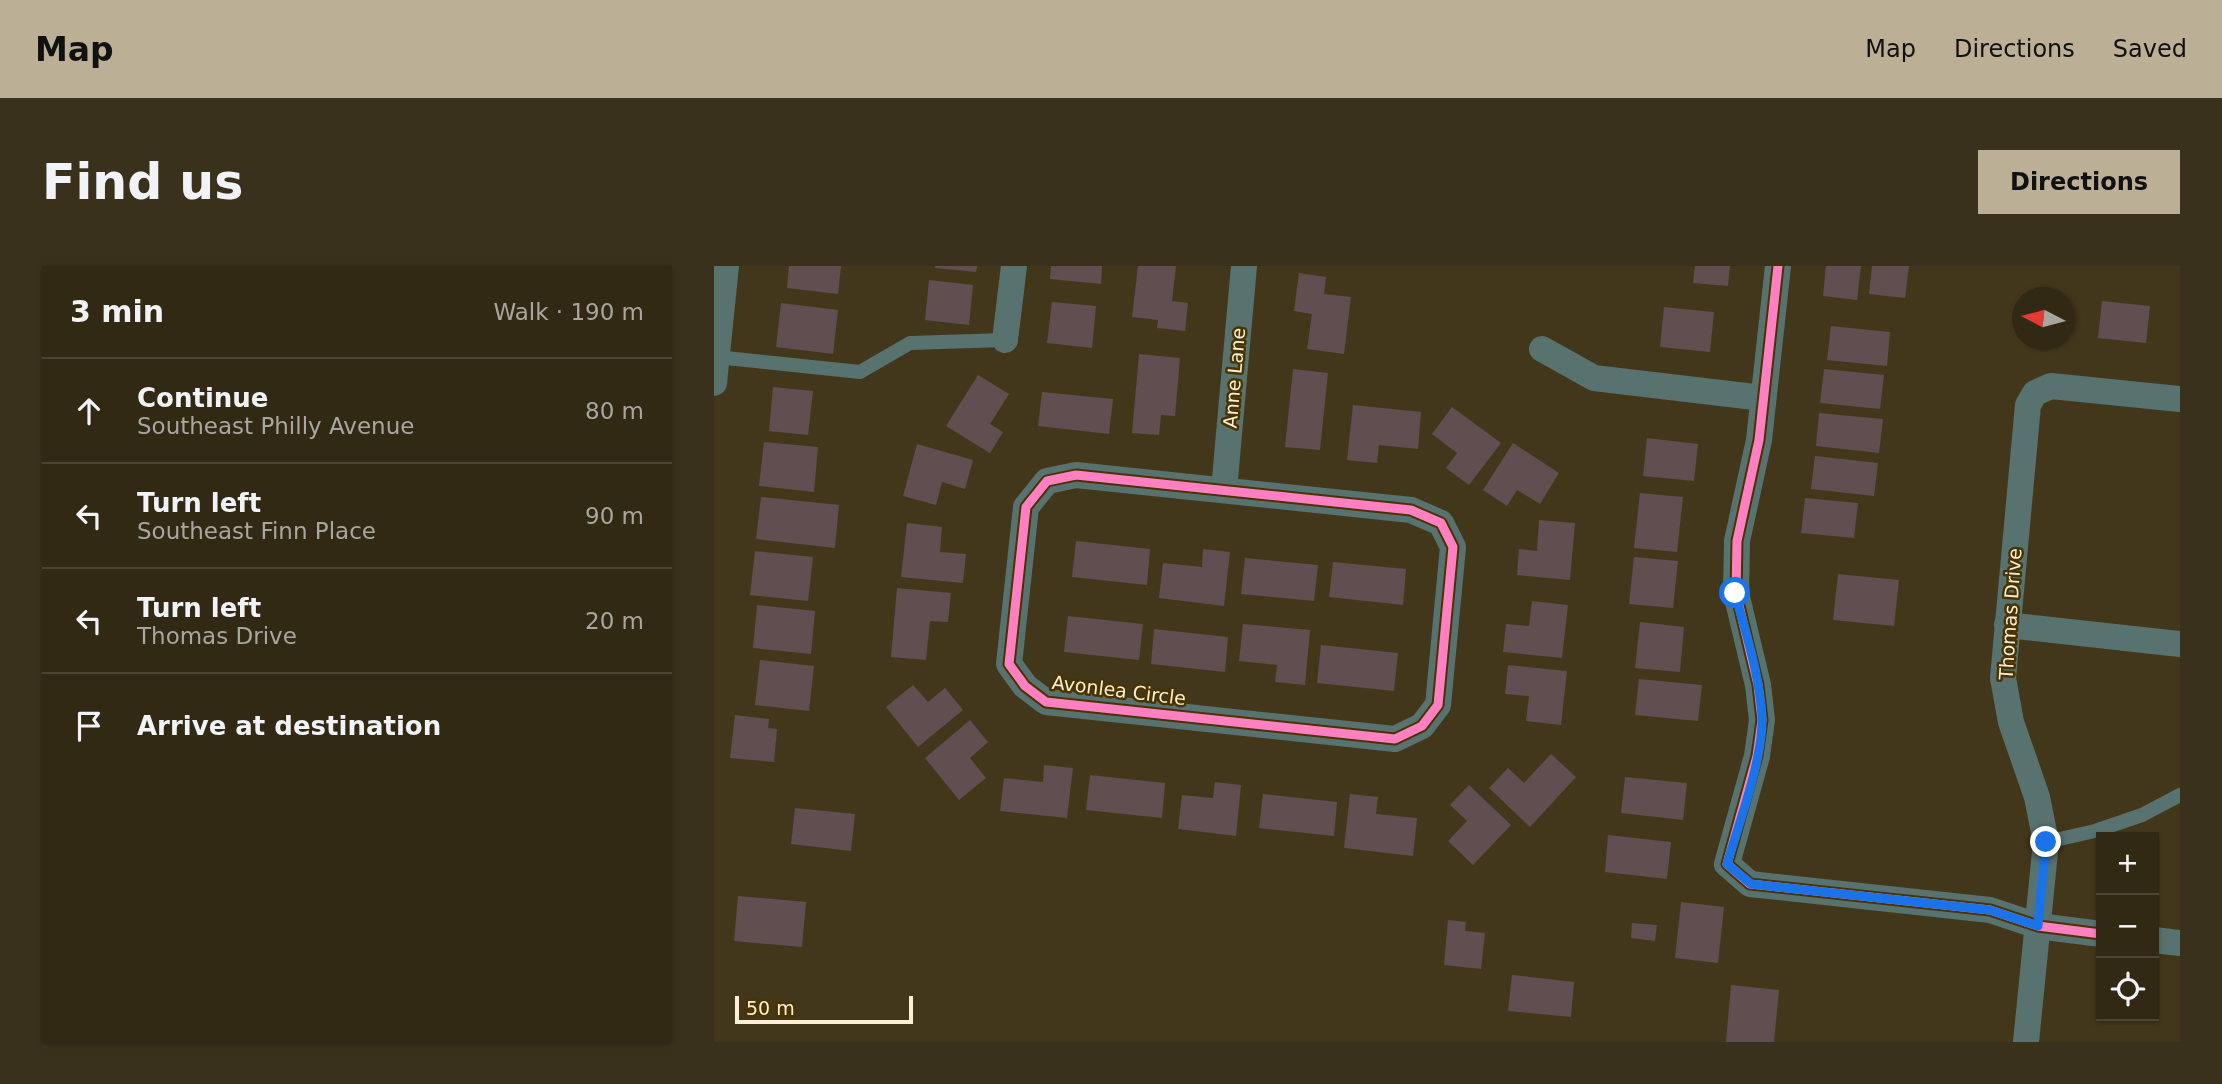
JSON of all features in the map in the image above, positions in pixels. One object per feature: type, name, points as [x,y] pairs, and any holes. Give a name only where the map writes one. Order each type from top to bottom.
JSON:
[{"type":"street","points":[[716,354],[726,266]]},
{"type":"street","points":[[1005,340],[1014,266]]},
{"type":"street","name":"Anne Lane","points":[[1224,491],[1244,266]]},
{"type":"street","points":[[1778,266],[1759,440],[1737,541],[1735,593],[1758,685],[1762,720],[1757,756],[1727,864],[1751,884],[1990,910],[2038,926],[2096,933]]},
{"type":"street","points":[[1542,349],[1594,378],[1763,398]]},
{"type":"street","name":"Thomas Drive","points":[[2026,1042],[2046,842],[2037,797],[2011,722],[2003,678],[2028,405],[2035,393],[2051,386],[2180,399]]},
{"type":"street","name":"Avonlea Circle","points":[[1076,475],[1224,491],[1411,510],[1441,523],[1453,547],[1438,705],[1422,726],[1395,740],[1046,702],[1025,686],[1009,664],[1026,507],[1047,481],[1076,475]]},
{"type":"street","points":[[2007,625],[2180,644]]},
{"type":"street","points":[[2159,941],[2180,943]]},
{"type":"lane","points":[[716,354],[860,372],[910,343],[1005,340]]},
{"type":"lane","points":[[2046,842],[2095,831],[2142,815],[2180,795]]},
{"type":"building","points":[[789,266],[841,266],[838,294],[787,288]]},
{"type":"building","points":[[935,266],[977,266],[976,272]]},
{"type":"building","points":[[1051,266],[1102,266],[1101,284],[1050,279]]},
{"type":"building","points":[[1138,266],[1176,266],[1172,301],[1188,303],[1185,331],[1157,328],[1158,320],[1132,317]]},
{"type":"building","points":[[1695,266],[1730,266],[1728,286],[1693,283]]},
{"type":"building","points":[[1826,266],[1861,266],[1857,300],[1823,296]]},
{"type":"building","points":[[1872,266],[1909,266],[1905,298],[1869,294]]},
{"type":"building","points":[[1299,273],[1326,277],[1324,294],[1351,297],[1344,354],[1307,349],[1312,314],[1294,311]]},
{"type":"building","points":[[929,280],[973,285],[969,325],[925,320]]},
{"type":"building","points":[[2102,301],[2150,306],[2146,343],[2098,338]]},
{"type":"building","points":[[1052,302],[1096,306],[1092,348],[1047,343]]},
{"type":"building","points":[[781,303],[838,310],[833,354],[776,347]]},
{"type":"building","points":[[1664,307],[1714,312],[1710,352],[1660,347]]},
{"type":"building","points":[[1831,326],[1890,332],[1887,366],[1827,360]]},
{"type":"building","points":[[1139,354],[1180,358],[1175,416],[1161,415],[1159,435],[1132,433]]},
{"type":"building","points":[[1293,369],[1328,373],[1320,450],[1285,447]]},
{"type":"building","points":[[1824,369],[1884,375],[1880,409],[1820,403]]},
{"type":"building","points":[[978,375],[1009,394],[990,424],[1003,432],[990,453],[946,426]]},
{"type":"building","points":[[773,387],[813,391],[808,435],[769,431]]},
{"type":"building","points":[[1042,392],[1113,399],[1109,434],[1038,426]]},
{"type":"building","points":[[1353,405],[1421,412],[1418,449],[1379,445],[1377,463],[1347,460]]},
{"type":"building","points":[[1452,407],[1501,443],[1469,485],[1446,468],[1457,453],[1432,434]]},
{"type":"building","points":[[1819,413],[1883,419],[1879,453],[1816,446]]},
{"type":"building","points":[[1647,438],[1698,444],[1694,481],[1643,476]]},
{"type":"building","points":[[764,442],[818,447],[814,492],[759,486]]},
{"type":"building","points":[[1513,443],[1559,473],[1540,504],[1517,490],[1507,506],[1483,490]]},
{"type":"building","points":[[917,444],[973,460],[965,489],[942,482],[936,505],[903,496]]},
{"type":"building","points":[[1815,456],[1878,463],[1874,496],[1811,489]]},
{"type":"building","points":[[1640,493],[1683,497],[1677,552],[1634,548]]},
{"type":"building","points":[[761,497],[839,505],[835,548],[756,539]]},
{"type":"building","points":[[1805,498],[1858,503],[1854,538],[1801,533]]},
{"type":"building","points":[[1539,520],[1575,523],[1570,580],[1517,575],[1519,549],[1537,551]]},
{"type":"building","points":[[907,523],[942,527],[940,552],[966,554],[963,583],[901,577]]},
{"type":"building","points":[[1076,541],[1150,549],[1147,585],[1072,577]]},
{"type":"building","points":[[1203,549],[1230,552],[1224,606],[1159,598],[1163,563],[1202,567]]},
{"type":"building","points":[[755,551],[813,557],[808,601],[750,595]]},
{"type":"building","points":[[1634,557],[1678,561],[1673,608],[1629,604]]},
{"type":"building","points":[[1245,558],[1318,565],[1314,601],[1241,594]]},
{"type":"building","points":[[1333,562],[1406,569],[1403,605],[1329,597]]},
{"type":"building","points":[[1838,574],[1899,580],[1894,626],[1833,620]]},
{"type":"building","points":[[897,588],[951,593],[948,622],[930,621],[926,660],[891,657]]},
{"type":"building","points":[[1532,601],[1568,605],[1562,658],[1503,652],[1506,624],[1529,626]]},
{"type":"building","points":[[757,605],[815,611],[811,654],[753,648]]},
{"type":"building","points":[[1068,616],[1143,624],[1139,660],[1064,652]]},
{"type":"building","points":[[1640,622],[1684,627],[1680,672],[1635,668]]},
{"type":"building","points":[[1243,624],[1310,630],[1305,685],[1275,682],[1277,665],[1239,661]]},
{"type":"building","points":[[1154,629],[1228,637],[1225,672],[1151,664]]},
{"type":"building","points":[[1321,645],[1398,653],[1394,691],[1317,683]]},
{"type":"building","points":[[760,660],[814,666],[809,711],[755,705]]},
{"type":"building","points":[[1508,665],[1567,671],[1561,725],[1526,721],[1529,696],[1505,694]]},
{"type":"building","points":[[1639,679],[1702,685],[1698,721],[1635,715]]},
{"type":"building","points":[[913,685],[928,702],[945,688],[963,710],[918,747],[886,707]]},
{"type":"building","points":[[735,715],[769,719],[768,728],[777,729],[774,762],[730,758]]},
{"type":"building","points":[[970,720],[988,742],[970,758],[986,778],[959,800],[925,758]]},
{"type":"building","points":[[1551,754],[1576,777],[1530,827],[1489,788],[1508,768],[1524,783]]},
{"type":"building","points":[[1044,765],[1073,768],[1067,818],[1000,811],[1004,778],[1043,782]]},
{"type":"building","points":[[1090,775],[1165,783],[1162,818],[1086,810]]},
{"type":"building","points":[[1625,777],[1687,783],[1683,820],[1621,813]]},
{"type":"building","points":[[1215,782],[1241,785],[1236,836],[1178,829],[1182,795],[1213,798]]},
{"type":"building","points":[[1469,785],[1511,825],[1473,865],[1448,841],[1467,821],[1450,805]]},
{"type":"building","points":[[1263,794],[1337,802],[1334,836],[1259,828]]},
{"type":"building","points":[[1350,794],[1378,797],[1376,814],[1417,818],[1413,856],[1344,848]]},
{"type":"building","points":[[795,808],[855,814],[851,851],[791,844]]},
{"type":"building","points":[[1608,835],[1671,842],[1667,879],[1605,872]]},
{"type":"building","points":[[738,896],[806,902],[802,947],[734,941]]},
{"type":"building","points":[[1681,902],[1724,907],[1718,963],[1675,958]]},
{"type":"building","points":[[1448,920],[1466,922],[1465,931],[1485,933],[1481,969],[1444,965]]},
{"type":"building","points":[[1632,923],[1657,925],[1655,941],[1631,938]]},
{"type":"building","points":[[1512,975],[1574,982],[1571,1017],[1508,1011]]},
{"type":"building","points":[[1731,985],[1779,990],[1774,1042],[1726,1042]]},
{"type":"cycle path","points":[[1778,266],[1759,440],[1737,541],[1736,593],[1758,685],[1762,720],[1757,756],[1727,864],[1750,884],[1990,910],[2038,926],[2096,933]]},
{"type":"cycle path","points":[[1076,475],[1411,510],[1441,523],[1453,547],[1438,705],[1422,726],[1395,739],[1046,702],[1025,686],[1009,664],[1026,507],[1047,481],[1076,475]]},
{"type":"route","points":[[1735,593],[1758,685],[1762,720],[1757,756],[1727,864],[1751,884],[1990,910],[2038,926],[2046,842]]}]
